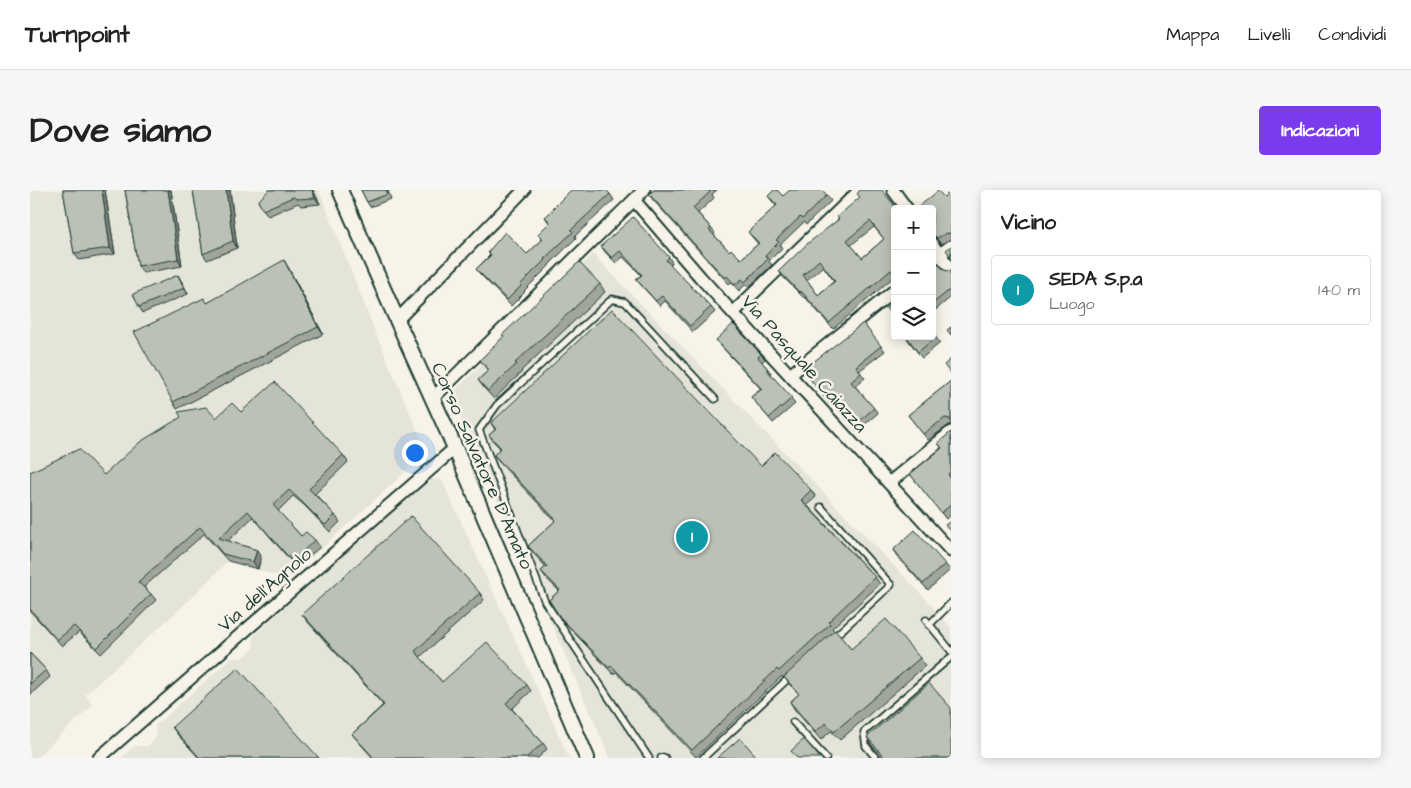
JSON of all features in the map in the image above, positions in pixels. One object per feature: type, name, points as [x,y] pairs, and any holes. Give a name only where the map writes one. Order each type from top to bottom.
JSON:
[{"type":"street","name":"Corso Salvatore D'Amato","points":[[340,190],[454,448],[587,758]]},
{"type":"street","points":[[397,320],[524,190]]},
{"type":"street","points":[[432,399],[644,190]]},
{"type":"street","points":[[733,313],[860,190]]},
{"type":"street","points":[[893,190],[903,205]]},
{"type":"street","name":"Via Pasquale Caiazza","points":[[634,200],[733,313],[951,551]]},
{"type":"street","points":[[951,246],[936,257],[951,269]]},
{"type":"street","points":[[790,375],[891,293]]},
{"type":"street","points":[[889,483],[951,432]]},
{"type":"street","name":"Via dell'Agnolo","points":[[99,758],[454,448]]},
{"type":"lane","points":[[649,758],[545,602],[479,430],[497,405],[612,300],[625,302],[715,399]]},
{"type":"lane","points":[[821,507],[891,585],[826,645]]},
{"type":"lane","points":[[951,603],[927,622],[951,651]]},
{"type":"lane","points":[[876,758],[866,746],[864,732],[951,657]]},
{"type":"lane","points":[[703,758],[797,672]]},
{"type":"lane","points":[[794,722],[826,758]]},
{"type":"lane","points":[[661,758],[665,758]]},
{"type":"shaded area","points":[[30,190],[319,190],[376,334],[422,441],[422,447],[417,457],[401,476],[288,579],[228,561],[185,604],[85,695],[93,705],[36,758],[30,758]]},
{"type":"shaded area","points":[[593,254],[926,599],[951,628],[951,758],[610,758],[451,395]]},
{"type":"shaded area","points":[[429,479],[442,480],[569,758],[121,758],[134,746],[148,746],[156,738],[155,726],[231,658],[243,658],[254,648],[253,636]]},
{"type":"building","points":[[63,190],[102,190],[110,248],[74,253]]},
{"type":"building","points":[[125,190],[168,190],[178,259],[138,266]]},
{"type":"building","points":[[193,190],[226,190],[233,241],[203,254]]},
{"type":"building","points":[[269,190],[312,190],[315,198],[297,199],[293,197],[263,210],[258,201]]},
{"type":"building","points":[[361,190],[386,190],[388,194],[367,202]]},
{"type":"building","points":[[571,190],[606,190],[610,194],[571,230],[573,232],[544,259],[507,300],[476,269],[491,255],[488,252],[505,232],[527,254],[543,239],[538,234],[550,222],[545,217]]},
{"type":"building","points":[[654,190],[708,190],[710,192],[693,208],[711,228],[709,230],[729,251],[731,249],[741,259],[759,243],[748,232],[777,205],[768,196],[774,190],[777,190],[783,196],[790,190],[822,190],[827,195],[776,240],[779,242],[765,256],[768,259],[745,282],[742,279],[735,285],[727,276],[725,278],[649,194]]},
{"type":"building","points":[[860,190],[882,190],[894,205],[891,205],[891,270],[829,323],[801,291],[800,293],[779,271],[807,244],[839,219],[837,217],[860,197],[857,194]],"holes":[[[870,221],[884,239],[862,258],[847,240]],[[819,260],[835,281],[818,295],[803,275]]]},
{"type":"building","points":[[938,191],[944,197],[951,191],[951,234],[947,233],[937,238],[936,205],[921,205]]},
{"type":"building","points":[[633,217],[669,257],[666,260],[711,307],[690,326],[662,296],[656,301],[636,279],[642,275],[620,251],[612,258],[601,246]]},
{"type":"building","points":[[951,246],[951,257],[946,250]]},
{"type":"building","points":[[284,260],[318,327],[173,402],[134,332],[204,298],[207,303]]},
{"type":"building","points":[[936,261],[944,270],[951,270],[951,289],[936,301]]},
{"type":"building","points":[[579,262],[600,284],[515,363],[517,364],[488,391],[478,380],[489,370],[480,360],[504,336],[502,335]]},
{"type":"building","points":[[178,275],[184,288],[139,307],[133,294]]},
{"type":"building","points":[[891,304],[891,315],[886,308]]},
{"type":"building","points":[[612,309],[761,466],[775,452],[811,490],[801,500],[875,577],[828,622],[830,624],[779,671],[777,669],[692,750],[611,665],[609,668],[560,617],[549,600],[560,590],[541,571],[547,566],[528,546],[556,520],[494,455],[501,448],[489,435],[496,429],[491,423]]},
{"type":"building","points":[[863,323],[881,346],[856,366],[861,373],[851,382],[874,408],[854,426],[829,398],[827,400],[803,370]]},
{"type":"building","points":[[733,324],[761,354],[758,357],[767,370],[792,398],[769,418],[751,397],[762,389],[716,340]]},
{"type":"building","points":[[951,327],[951,335],[947,330]]},
{"type":"building","points":[[909,340],[932,340],[918,352]]},
{"type":"building","points":[[951,359],[951,374],[944,365]]},
{"type":"building","points":[[951,381],[951,421],[945,418],[923,434],[908,415]]},
{"type":"building","points":[[275,382],[343,455],[309,489],[335,515],[325,525],[289,490],[273,505],[301,536],[306,532],[315,540],[292,561],[248,511],[219,538],[257,550],[253,562],[223,554],[200,527],[138,582],[151,594],[97,648],[74,626],[57,640],[30,609],[30,472],[79,449],[104,475],[140,442],[181,417],[178,412],[206,407],[216,418],[232,403],[241,412]]},
{"type":"building","points":[[951,432],[951,472],[948,474],[951,479],[951,505],[941,513],[910,474],[942,448],[938,443]]},
{"type":"building","points":[[411,516],[480,593],[415,651],[442,682],[487,642],[527,685],[506,703],[543,743],[526,758],[374,758],[352,734],[384,705],[302,614]]},
{"type":"building","points":[[951,521],[951,532],[945,525]]},
{"type":"building","points":[[915,530],[945,564],[923,584],[893,550]]},
{"type":"building","points":[[886,619],[920,658],[834,732],[826,723],[815,732],[790,702],[799,694],[784,677],[835,630],[851,649]]},
{"type":"building","points":[[30,653],[46,670],[30,684]]},
{"type":"building","points":[[238,668],[319,758],[200,758],[172,727]]},
{"type":"building","points":[[929,683],[951,708],[951,758],[885,758],[867,737]]},
{"type":"building","points":[[740,738],[758,758],[717,758]]},
{"type":"building","points":[[804,739],[820,758],[797,758],[791,751]]},
{"type":"place","name":"SEDA S.p.a","points":[[692,537]]}]
